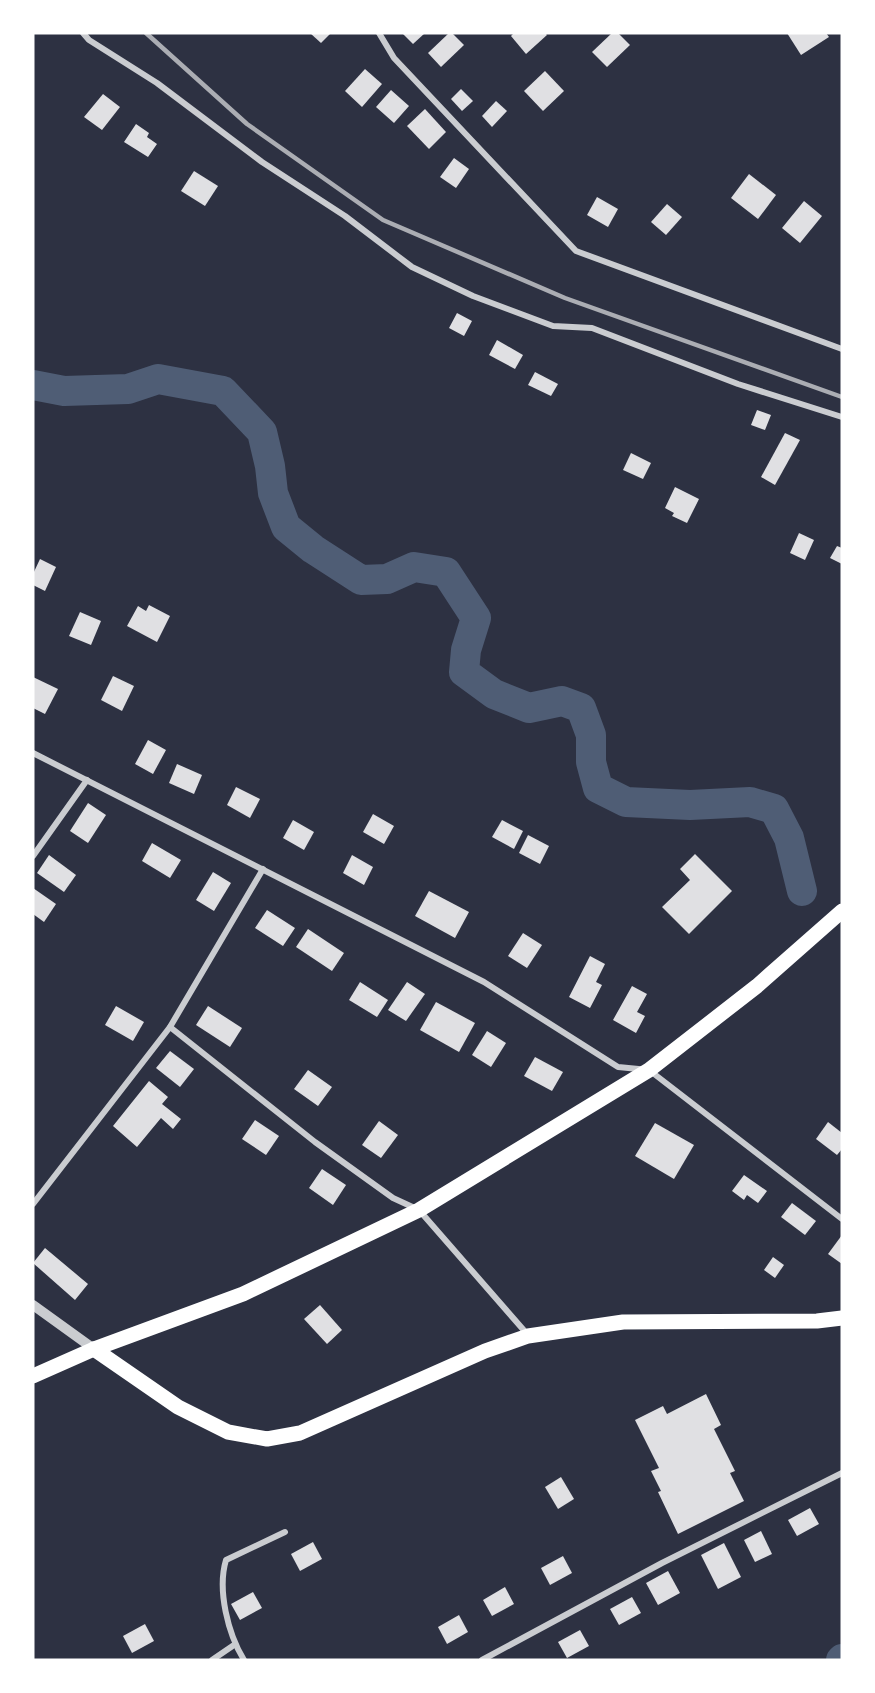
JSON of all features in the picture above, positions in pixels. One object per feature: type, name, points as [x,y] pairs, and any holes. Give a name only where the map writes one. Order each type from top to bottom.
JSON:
[{"type":"main road","points":[[33,1376],[94,1349],[243,1294],[420,1210],[649,1070],[757,986],[842,911]]},
{"type":"main road","points":[[94,1349],[178,1407],[228,1432],[267,1439],[300,1433],[485,1351],[528,1336],[623,1322],[816,1321],[842,1318]]},
{"type":"street","points":[[83,33],[89,40],[157,83],[262,162],[345,216],[412,267],[473,296],[553,326],[592,328],[738,384],[842,417]]},
{"type":"street","points":[[379,33],[394,58],[576,251],[842,349]]},
{"type":"street","points":[[33,753],[484,982],[618,1067],[649,1070],[842,1219]]},
{"type":"street","points":[[33,856],[87,780]]},
{"type":"street","points":[[33,1204],[170,1027],[263,869]]},
{"type":"street","points":[[170,1027],[315,1142],[393,1198],[420,1210],[528,1336]]},
{"type":"street","points":[[33,1305],[94,1349]]},
{"type":"street","points":[[482,1660],[662,1563],[842,1473]]},
{"type":"street","points":[[244,1660],[234,1645],[221,1587],[226,1560],[285,1532]]},
{"type":"street","points":[[212,1660],[234,1645]]},
{"type":"building","points":[[310,33],[331,33],[321,43]]},
{"type":"building","points":[[402,33],[425,33],[413,44]]},
{"type":"building","points":[[449,33],[452,33],[464,45],[441,67],[428,53]]},
{"type":"building","points":[[514,33],[545,33],[547,35],[526,54],[511,36]]},
{"type":"building","points":[[612,33],[618,33],[630,45],[607,67],[592,52]]},
{"type":"building","points":[[787,33],[826,33],[829,37],[801,55]]},
{"type":"building","points":[[365,69],[382,84],[362,107],[345,91]]},
{"type":"building","points":[[545,71],[564,91],[543,111],[524,91]]},
{"type":"building","points":[[461,89],[473,101],[462,111],[451,99]]},
{"type":"building","points":[[391,90],[409,106],[394,123],[376,107]]},
{"type":"building","points":[[103,94],[120,107],[102,130],[84,117]]},
{"type":"building","points":[[496,101],[507,111],[492,127],[482,116]]},
{"type":"building","points":[[425,109],[446,132],[429,149],[407,126]]},
{"type":"building","points":[[136,124],[149,133],[147,137],[157,144],[148,157],[124,142]]},
{"type":"building","points":[[454,158],[469,169],[456,188],[440,177]]},
{"type":"building","points":[[194,171],[218,186],[205,206],[181,191]]},
{"type":"building","points":[[749,174],[776,195],[758,219],[731,198]]},
{"type":"building","points":[[597,197],[618,209],[608,227],[587,215]]},
{"type":"building","points":[[804,201],[822,216],[800,243],[782,228]]},
{"type":"building","points":[[667,204],[682,217],[666,235],[651,222]]},
{"type":"building","points":[[457,313],[472,321],[464,336],[449,328]]},
{"type":"building","points":[[497,340],[523,355],[515,369],[489,355]]},
{"type":"building","points":[[535,372],[558,384],[551,396],[528,385]]},
{"type":"building","points":[[757,410],[771,415],[765,430],[751,425]]},
{"type":"building","points":[[785,433],[800,440],[775,485],[761,477]]},
{"type":"building","points":[[631,453],[651,463],[643,479],[623,470]]},
{"type":"building","points":[[675,487],[699,499],[687,523],[672,516],[674,513],[665,508]]},
{"type":"building","points":[[799,533],[814,540],[805,560],[790,553]]},
{"type":"building","points":[[837,546],[842,548],[842,564],[830,558]]},
{"type":"building","points":[[40,559],[56,567],[45,591],[33,585],[33,574]]},
{"type":"building","points":[[149,605],[170,616],[157,642],[127,626],[138,606],[146,611]]},
{"type":"building","points":[[80,612],[101,621],[91,645],[69,636]]},
{"type":"building","points":[[113,676],[134,686],[122,711],[101,700]]},
{"type":"building","points":[[33,677],[58,689],[45,714],[33,708]]},
{"type":"building","points":[[148,740],[166,750],[153,774],[135,764]]},
{"type":"building","points":[[177,764],[202,775],[194,794],[169,783]]},
{"type":"building","points":[[236,787],[260,799],[250,818],[227,805]]},
{"type":"building","points":[[88,803],[106,815],[88,843],[70,831]]},
{"type":"building","points":[[373,814],[394,826],[384,844],[363,832]]},
{"type":"building","points":[[293,820],[314,832],[304,850],[283,838]]},
{"type":"building","points":[[502,820],[523,831],[514,849],[492,837]]},
{"type":"building","points":[[528,835],[549,846],[540,864],[519,853]]},
{"type":"building","points":[[152,843],[181,860],[170,878],[142,861]]},
{"type":"building","points":[[695,854],[732,891],[689,934],[662,907],[690,880],[680,869]]},
{"type":"building","points":[[49,855],[76,875],[64,892],[37,873]]},
{"type":"building","points":[[352,855],[373,867],[364,885],[343,873]]},
{"type":"building","points":[[213,872],[231,883],[214,911],[196,900]]},
{"type":"building","points":[[33,888],[56,904],[44,922],[33,914]]},
{"type":"building","points":[[429,891],[469,912],[455,938],[415,916]]},
{"type":"building","points":[[267,910],[295,928],[283,946],[255,928]]},
{"type":"building","points":[[308,929],[344,953],[332,971],[296,947]]},
{"type":"building","points":[[523,933],[542,945],[527,968],[508,956]]},
{"type":"building","points":[[590,956],[605,964],[596,982],[602,985],[590,1008],[569,997]]},
{"type":"building","points":[[360,982],[388,1000],[377,1017],[349,1000]]},
{"type":"building","points":[[407,982],[425,994],[406,1021],[388,1010]]},
{"type":"building","points":[[632,986],[647,994],[637,1012],[645,1016],[636,1033],[613,1020]]},
{"type":"building","points":[[436,1002],[475,1023],[459,1052],[420,1030]]},
{"type":"building","points":[[116,1006],[144,1022],[133,1041],[105,1025]]},
{"type":"building","points":[[208,1006],[242,1028],[230,1047],[196,1025]]},
{"type":"building","points":[[487,1031],[506,1043],[491,1067],[472,1055]]},
{"type":"building","points":[[170,1051],[194,1069],[180,1087],[156,1068]]},
{"type":"building","points":[[535,1057],[563,1072],[552,1091],[524,1076]]},
{"type":"building","points":[[308,1070],[332,1087],[318,1106],[294,1089]]},
{"type":"building","points":[[149,1081],[168,1097],[162,1104],[181,1119],[173,1129],[161,1118],[137,1147],[113,1126]]},
{"type":"building","points":[[255,1120],[279,1136],[266,1155],[242,1139]]},
{"type":"building","points":[[379,1121],[398,1135],[381,1158],[362,1145]]},
{"type":"building","points":[[828,1122],[842,1133],[842,1149],[837,1155],[816,1139]]},
{"type":"building","points":[[655,1123],[694,1145],[674,1179],[635,1156]]},
{"type":"building","points":[[322,1169],[346,1185],[333,1205],[309,1188]]},
{"type":"building","points":[[744,1175],[767,1191],[758,1203],[747,1195],[744,1200],[732,1191]]},
{"type":"building","points":[[792,1203],[816,1221],[805,1235],[781,1217]]},
{"type":"building","points":[[842,1235],[842,1264],[828,1254]]},
{"type":"building","points":[[45,1248],[88,1284],[75,1300],[33,1263]]},
{"type":"building","points":[[773,1257],[784,1265],[775,1278],[764,1270]]},
{"type":"building","points":[[320,1305],[342,1330],[327,1344],[304,1319]]},
{"type":"building","points":[[706,1394],[721,1425],[714,1429],[735,1471],[730,1473],[744,1501],[678,1534],[658,1492],[661,1491],[651,1471],[659,1468],[635,1420],[663,1406],[667,1414]]},
{"type":"building","points":[[561,1477],[574,1499],[558,1509],[545,1487]]},
{"type":"building","points":[[810,1508],[819,1524],[797,1536],[788,1520]]},
{"type":"building","points":[[761,1531],[772,1554],[755,1562],[744,1540]]},
{"type":"building","points":[[313,1542],[322,1559],[300,1571],[291,1554]]},
{"type":"building","points":[[724,1543],[741,1577],[718,1589],[701,1555]]},
{"type":"building","points":[[563,1556],[572,1573],[550,1585],[541,1568]]},
{"type":"building","points":[[668,1571],[680,1593],[658,1605],[646,1583]]},
{"type":"building","points":[[505,1587],[514,1604],[492,1616],[483,1600]]},
{"type":"building","points":[[253,1592],[262,1608],[240,1620],[231,1604]]},
{"type":"building","points":[[632,1597],[641,1613],[619,1625],[610,1609]]},
{"type":"building","points":[[459,1615],[468,1632],[447,1644],[438,1627]]},
{"type":"building","points":[[145,1624],[154,1641],[132,1653],[123,1636]]},
{"type":"building","points":[[580,1630],[589,1646],[567,1658],[558,1642]]},
{"type":"waterway","points":[[33,385],[64,391],[128,389],[158,379],[223,391],[262,432],[270,466],[273,493],[286,527],[313,549],[361,580],[387,579],[414,567],[446,572],[476,618],[466,650],[464,672],[494,694],[529,708],[562,701],[581,708],[591,735],[591,762],[598,788],[626,802],[690,805],[750,802],[774,809],[789,838],[802,891]]},
{"type":"railway","points":[[146,33],[247,124],[383,220],[565,298],[842,397]]}]
